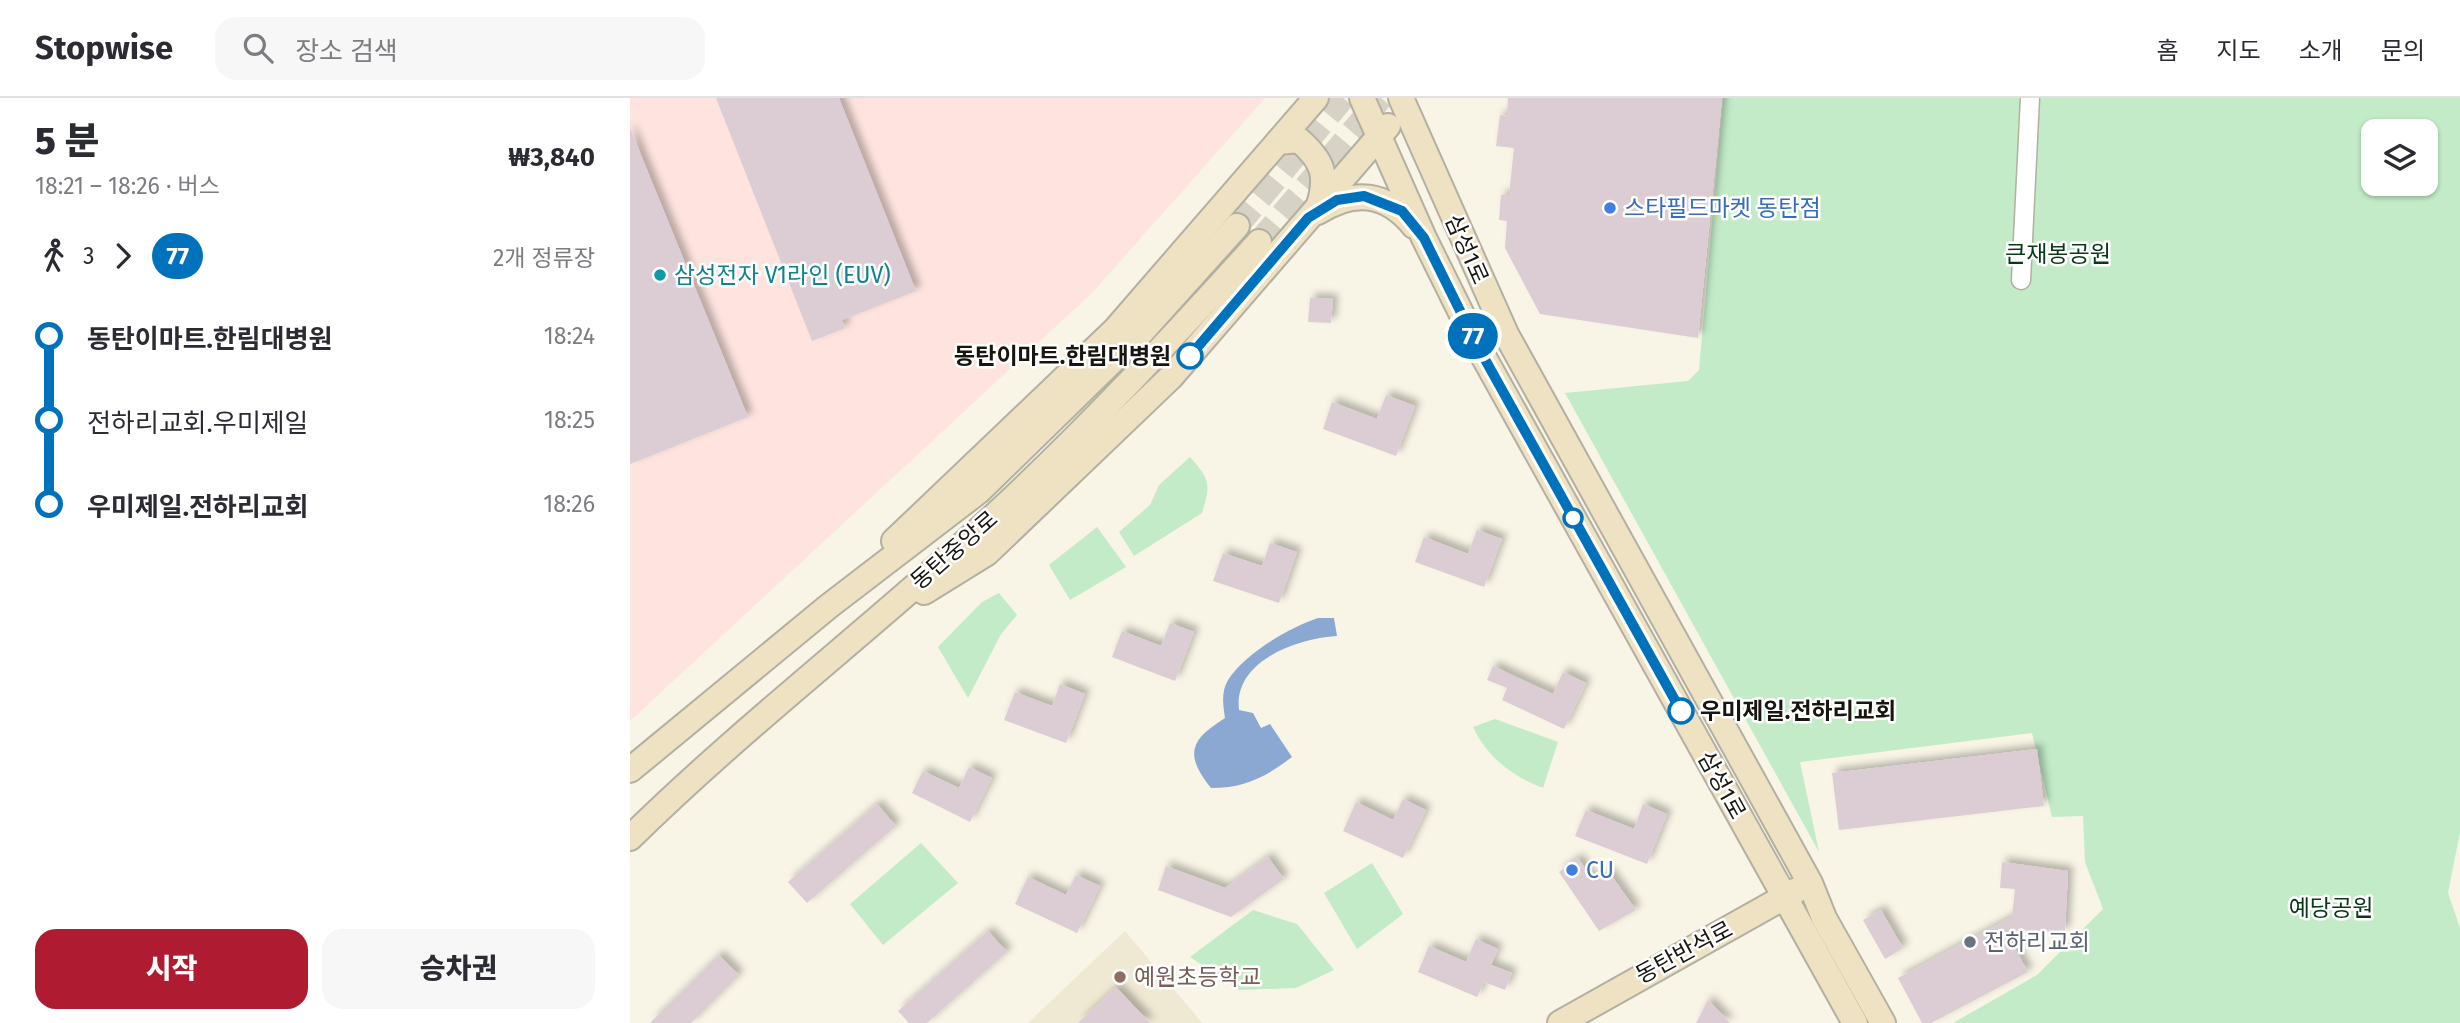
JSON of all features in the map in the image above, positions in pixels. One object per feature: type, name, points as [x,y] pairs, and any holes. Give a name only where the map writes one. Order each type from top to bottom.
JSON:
[{"type":"street","points":[[829,606],[950,484],[1115,330],[1316,98]]},
{"type":"street","name":"삼성1로","points":[[1362,98],[1424,238],[1477,345],[1855,1023]]},
{"type":"street","points":[[2021,280],[2030,98]]},
{"type":"street","points":[[853,637],[987,552],[1171,377],[1379,136],[1406,101]]},
{"type":"street","name":"삼성1로","points":[[1406,101],[1491,304],[1550,418],[1810,883],[1824,918],[1883,1023]]},
{"type":"street","points":[[1278,142],[1299,140],[1316,158],[1325,184],[1314,212]]},
{"type":"street","points":[[1405,195],[1409,184],[1416,183],[1464,282],[1491,304]]},
{"type":"street","points":[[1314,212],[1337,200],[1364,196],[1402,211],[1424,238]]},
{"type":"street","points":[[630,770],[829,606],[979,491],[1138,336],[1237,226]]},
{"type":"street","name":"동탄중앙로","points":[[630,838],[682,786],[994,516],[1148,364],[1259,242]]},
{"type":"street","points":[[1754,915],[1763,860]]},
{"type":"street","name":"동탄반석로","points":[[1560,1023],[1669,959],[1810,883]]},
{"type":"shaded area","points":[[630,98],[1265,98],[1093,292],[630,721]]},
{"type":"shaded area","name":"예원초등학교","points":[[1125,931],[1202,1023],[1028,1023]]},
{"type":"green space","points":[[1723,98],[2460,98],[2460,832],[2448,893],[2460,928],[2460,1023],[1953,1023],[2037,975],[2103,909],[2085,862],[2083,816],[2052,817],[2032,733],[1800,762],[1819,852],[1565,393],[1688,381],[1699,370]]},
{"type":"green space","points":[[1190,457],[1202,471],[1207,483],[1207,496],[1202,513],[1134,556],[1119,532],[1150,505],[1159,485]]},
{"type":"green space","points":[[1097,527],[1126,567],[1070,600],[1049,565]]},
{"type":"green space","points":[[999,593],[1017,615],[1001,634],[968,698],[938,647],[982,602]]},
{"type":"green space","points":[[1495,719],[1558,742],[1543,788],[1502,765],[1479,738],[1473,727]]},
{"type":"green space","points":[[921,843],[958,883],[883,945],[850,904]]},
{"type":"green space","points":[[1372,863],[1403,914],[1357,949],[1324,893]]},
{"type":"green space","points":[[1253,910],[1297,924],[1334,970],[1296,988],[1239,990],[1190,957]]},
{"type":"water","points":[[1318,618],[1334,618],[1337,636],[1304,642],[1271,655],[1246,678],[1240,693],[1239,710],[1253,713],[1261,728],[1270,724],[1292,757],[1254,780],[1234,786],[1211,788],[1197,766],[1195,748],[1204,733],[1225,718],[1223,694],[1228,680],[1256,651],[1294,628]]},
{"type":"building","points":[[716,98],[839,98],[916,291],[842,320],[845,328],[812,341]]},
{"type":"building","name":"스타필드마켓 동탄점","points":[[1508,98],[1722,98],[1698,338],[1540,314],[1505,248],[1507,221],[1499,220],[1501,195],[1509,195],[1514,148],[1496,146],[1500,115],[1507,116]]},
{"type":"building","name":"삼성전자 V1라인 (EUV)","points":[[630,128],[748,417],[630,464]]},
{"type":"building","points":[[1310,298],[1333,299],[1331,323],[1308,322]]},
{"type":"building","points":[[1386,395],[1415,406],[1396,456],[1323,429],[1332,402],[1377,419]]},
{"type":"building","points":[[1477,530],[1502,539],[1484,587],[1415,562],[1424,537],[1468,554]]},
{"type":"building","points":[[1270,543],[1297,552],[1279,603],[1213,581],[1223,553],[1262,566]]},
{"type":"building","points":[[1170,623],[1194,632],[1175,681],[1112,657],[1122,631],[1161,646]]},
{"type":"building","points":[[1493,666],[1553,694],[1563,672],[1586,683],[1564,729],[1502,700],[1507,688],[1487,680]]},
{"type":"building","points":[[1060,684],[1085,694],[1066,743],[1004,720],[1015,692],[1052,706]]},
{"type":"building","points":[[2037,749],[2044,806],[1839,830],[1832,773]]},
{"type":"building","points":[[969,767],[992,778],[970,822],[912,793],[923,771],[959,788]]},
{"type":"building","points":[[1403,799],[1426,810],[1403,858],[1343,831],[1356,802],[1393,820]]},
{"type":"building","points":[[877,804],[896,826],[807,903],[788,882]]},
{"type":"building","points":[[1643,804],[1667,814],[1647,864],[1575,836],[1586,810],[1634,829]]},
{"type":"building","points":[[1268,857],[1284,879],[1231,917],[1158,890],[1166,866],[1225,888]]},
{"type":"building","points":[[1578,858],[1595,882],[1609,872],[1636,910],[1599,931],[1559,872]]},
{"type":"building","points":[[2002,862],[2068,871],[2065,932],[2005,930],[2028,972],[1931,1023],[1922,1023],[1898,978],[2012,917],[2015,889],[2000,888]]},
{"type":"building","points":[[1076,875],[1100,886],[1077,933],[1015,904],[1028,877],[1066,895]]},
{"type":"building","points":[[1881,910],[1903,948],[1885,959],[1863,920]]},
{"type":"building","points":[[988,931],[1007,952],[927,1023],[909,1023],[898,1011]]},
{"type":"building","points":[[1476,939],[1498,949],[1491,965],[1512,973],[1505,990],[1484,982],[1477,997],[1418,972],[1429,946],[1466,962]]},
{"type":"building","points":[[719,955],[739,975],[691,1023],[650,1023]]},
{"type":"building","points":[[1116,987],[1150,1023],[1078,1023]]},
{"type":"building","points":[[1708,1000],[1730,1023],[1696,1023]]},
{"type":"tunnel","points":[[1237,226],[1343,98]]},
{"type":"tunnel","points":[[1259,242],[1381,98]]},
{"type":"bus line","name":"77","points":[[1190,356],[1308,218],[1337,200],[1364,196],[1402,211],[1424,238],[1477,345],[1681,711]]},
{"type":"place","name":"스타필드마켓 동탄점","points":[[1610,208]]},
{"type":"place","name":"삼성전자 V1라인 (EUV)","points":[[660,275]]},
{"type":"place","name":"동탄이마트.한림대병원","points":[[1190,356]]},
{"type":"place","name":"우미제일.전하리교회","points":[[1681,711]]},
{"type":"place","name":"CU","points":[[1572,870]]},
{"type":"place","name":"전하리교회","points":[[1970,942]]},
{"type":"place","name":"예원초등학교","points":[[1120,977]]},
{"type":"park label","name":"큰재봉공원","points":[[2058,254]]},
{"type":"park label","name":"예당공원","points":[[2331,908]]}]
